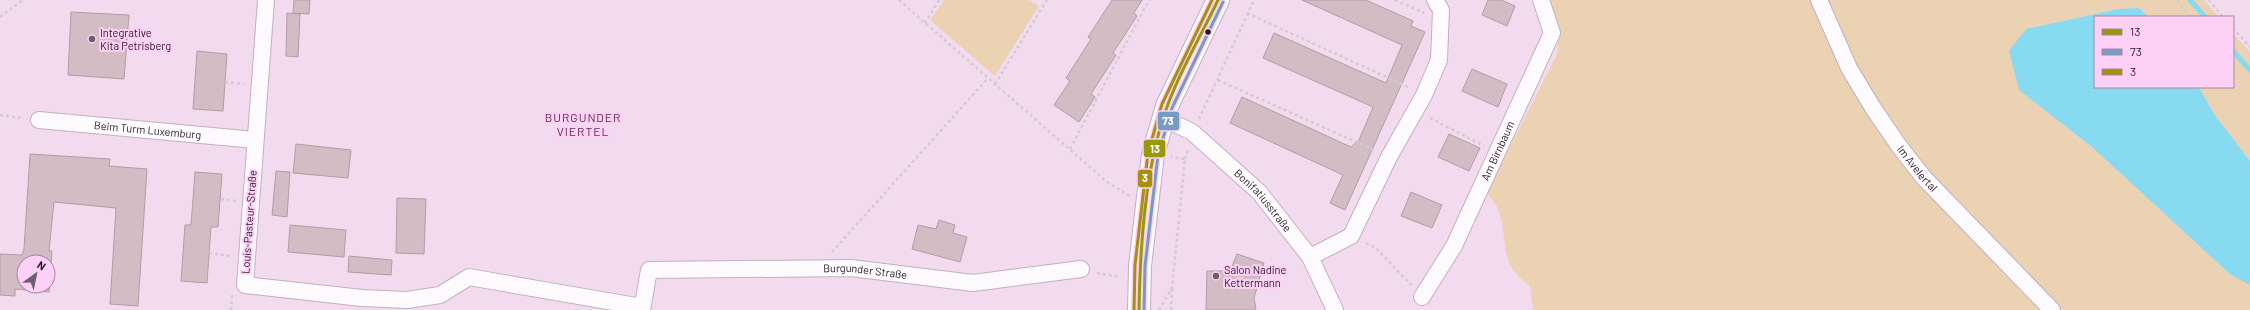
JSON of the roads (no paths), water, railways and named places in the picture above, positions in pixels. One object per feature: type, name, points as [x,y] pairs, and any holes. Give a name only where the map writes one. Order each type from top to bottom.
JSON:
[{"type":"main road","points":[[1139,310],[1140,266],[1153,154],[1163,118],[1218,0]]},
{"type":"street","name":"Louis-Pasteur-Straße","points":[[266,0],[245,285],[362,298],[407,300],[440,295],[469,277],[642,309]]},
{"type":"street","points":[[1310,257],[1351,236],[1389,157],[1424,95],[1439,60],[1441,10],[1435,0]]},
{"type":"street","name":"Am Birnbaum","points":[[1422,297],[1454,246],[1552,33],[1541,0]]},
{"type":"street","name":"Im Avelertal","points":[[1819,0],[1849,68],[1873,108],[1899,146],[1924,178],[2052,310]]},
{"type":"street","name":"Bonifatiusstraße","points":[[1163,118],[1192,132],[1259,192],[1310,257],[1335,310]]},
{"type":"street","name":"Beim Turm Luxemburg","points":[[39,120],[256,140]]},
{"type":"street","name":"Burgunder Straße","points":[[642,309],[649,270],[851,268],[973,283],[1081,270]]},
{"type":"water","points":[[2139,8],[2148,16],[2094,16],[2094,88],[2200,88],[2214,114],[2250,161],[2250,285],[2231,275],[2092,147],[2019,90],[2009,51],[2026,29],[2119,9]]},
{"type":"waterway","points":[[2190,0],[2204,16]]},
{"type":"waterway","points":[[2234,52],[2250,70]]},
{"type":"place","name":"Integrative Kita Petrisberg","points":[[92,39]]},
{"type":"place","name":"Salon Nadine Kettermann","points":[[1216,276]]},
{"type":"district","name":"BURGUNDER VIERTEL","points":[[583,125]]}]
